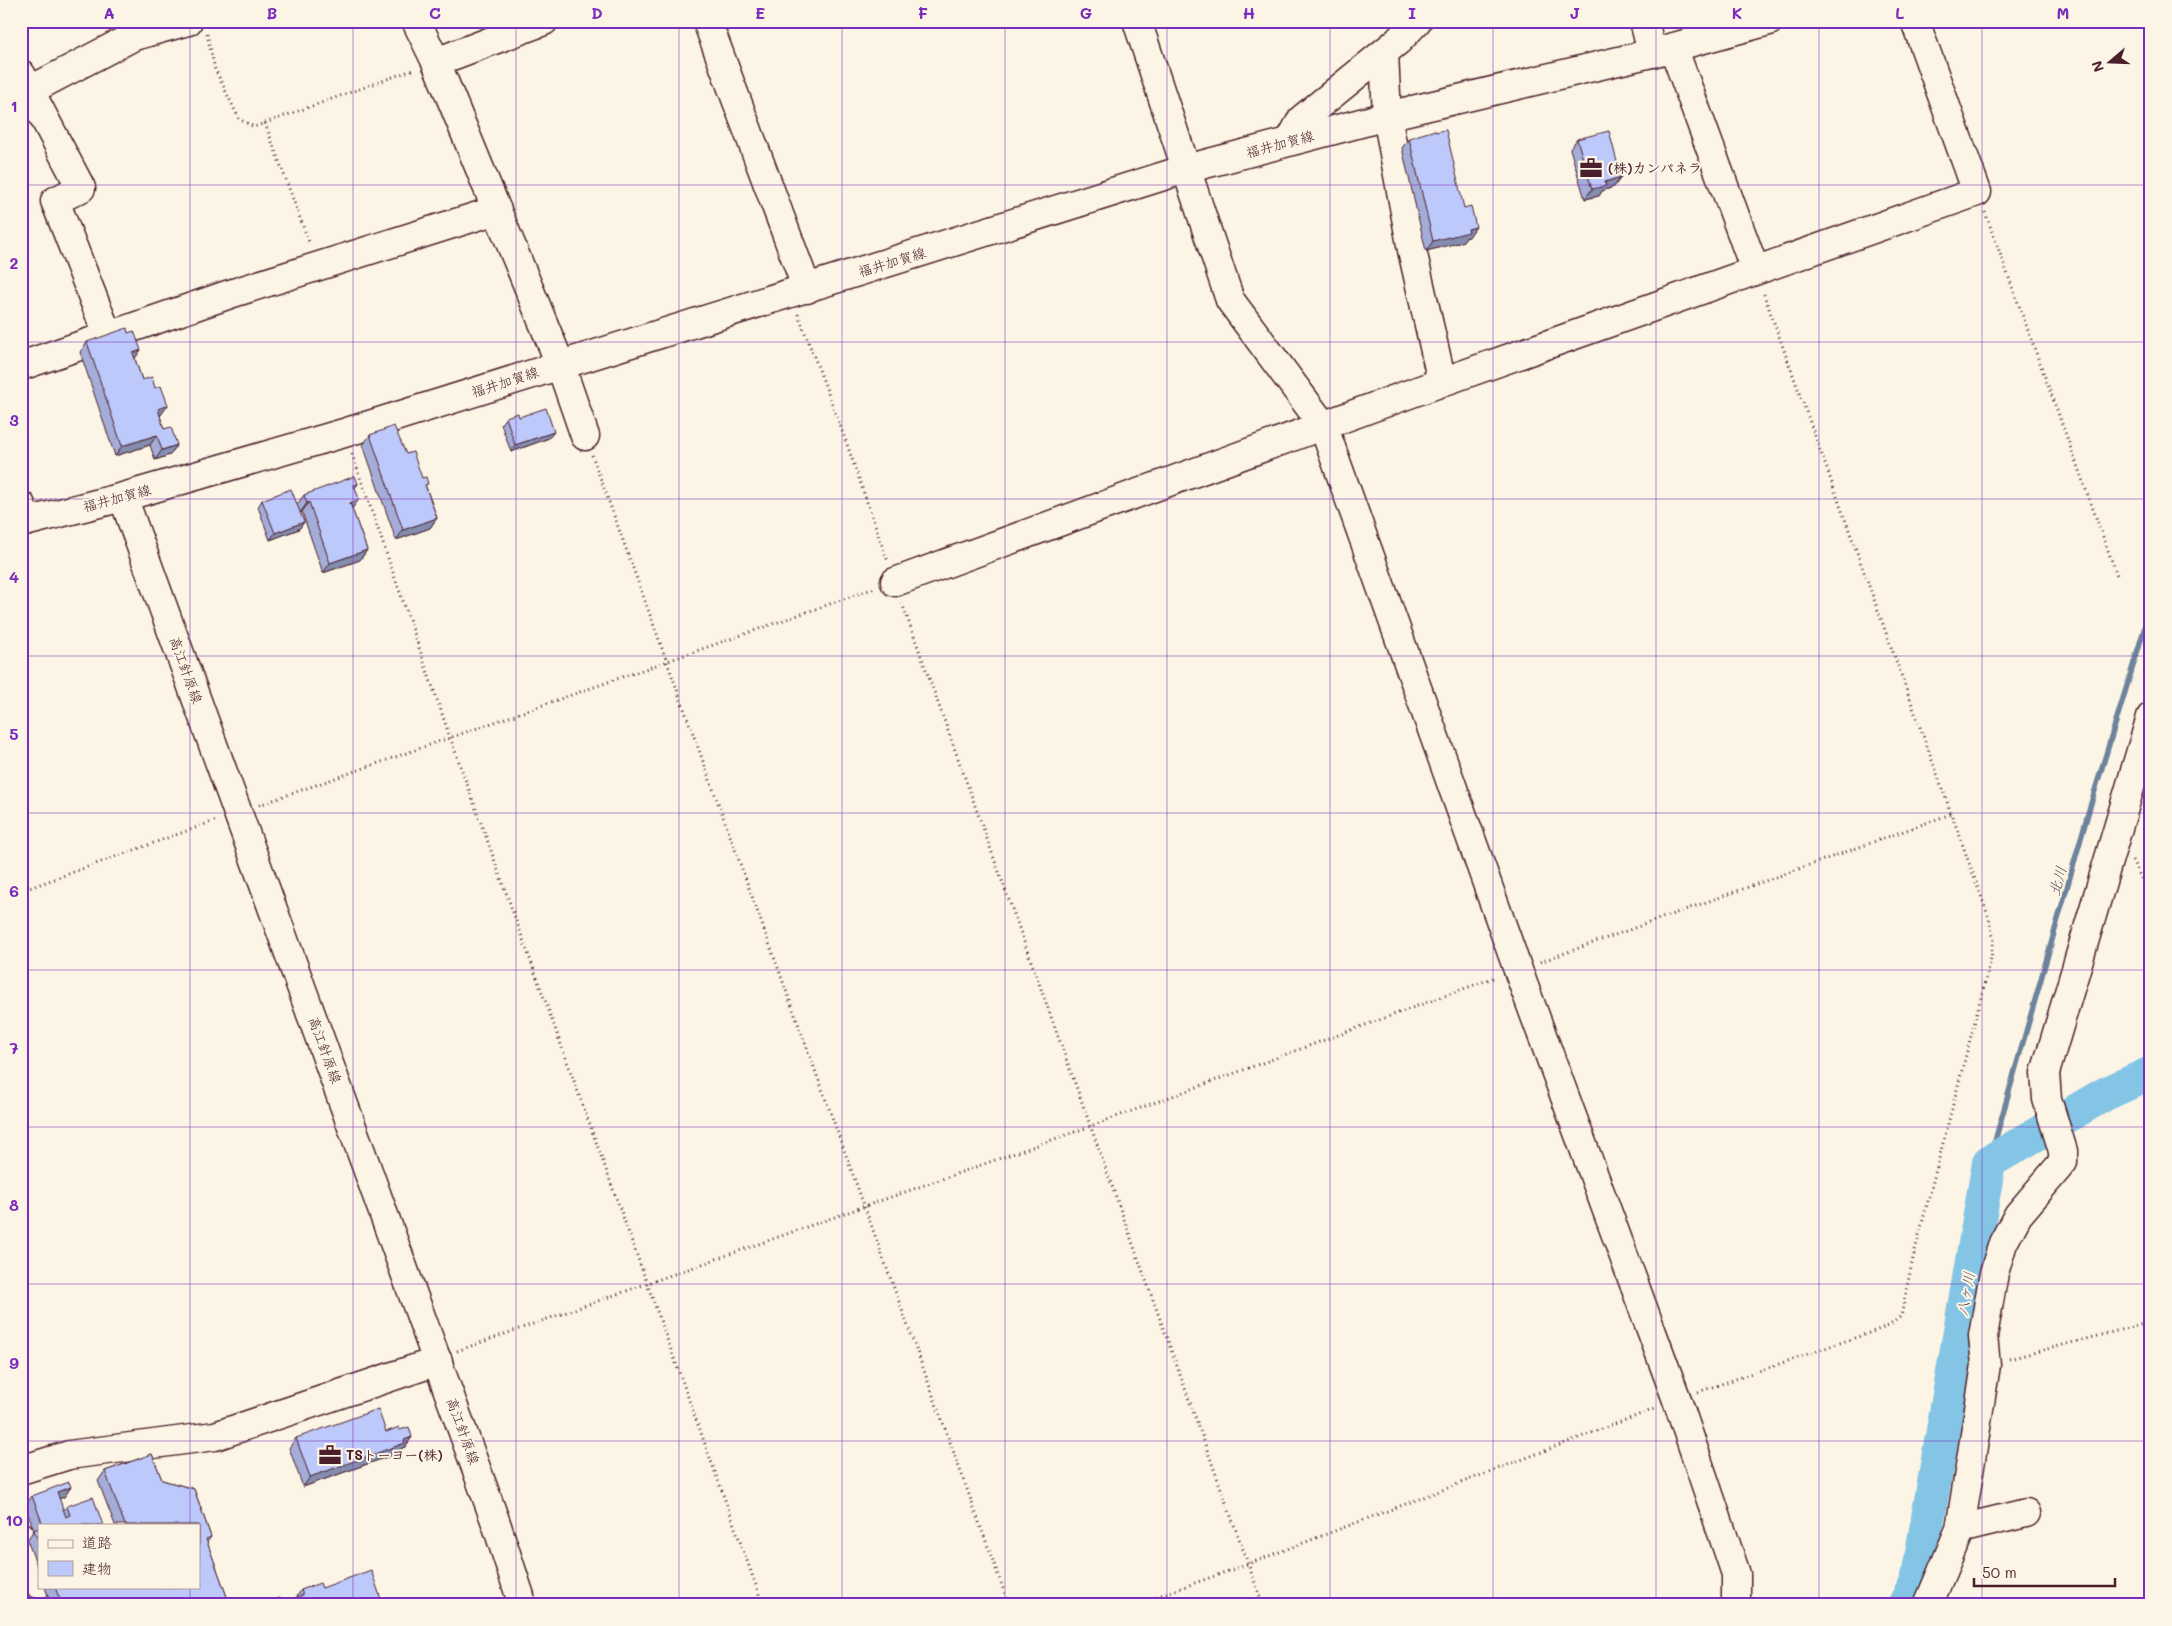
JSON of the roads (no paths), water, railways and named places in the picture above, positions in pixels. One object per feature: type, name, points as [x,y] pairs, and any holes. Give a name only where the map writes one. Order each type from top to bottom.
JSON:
[{"type":"street","points":[[416,21],[436,62],[560,364],[585,436]]},
{"type":"street","points":[[436,62],[544,21]]},
{"type":"street","points":[[707,21],[799,291]]},
{"type":"street","points":[[1137,21],[1230,300],[1323,425],[1518,970],[1677,1400],[1736,1574],[1736,1605]]},
{"type":"street","points":[[1290,141],[1302,119],[1389,39],[1417,21]]},
{"type":"street","points":[[1644,21],[1662,50],[1755,270]]},
{"type":"street","name":"福井加賀線","points":[[24,516],[123,497],[344,433],[1186,169],[1387,116],[1662,50],[1769,21]]},
{"type":"street","points":[[895,582],[1442,382],[1977,192],[1915,21]]},
{"type":"street","points":[[108,336],[55,201],[82,188],[24,86],[134,36],[197,26]]},
{"type":"street","points":[[1389,39],[1387,116],[1412,250],[1442,382]]},
{"type":"street","points":[[21,366],[230,294],[497,210]]},
{"type":"street","name":"高江針原線","points":[[123,497],[496,1523],[520,1596],[520,1605]]},
{"type":"street","points":[[1928,1605],[1960,1529],[1986,1365],[1983,1336],[1994,1273],[2003,1243],[2018,1215],[2062,1162],[2063,1151],[2047,1099],[2044,1073],[2151,717]]},
{"type":"street","points":[[21,1470],[69,1455],[215,1436],[437,1360]]},
{"type":"street","points":[[1960,1529],[2026,1513]]},
{"type":"street","points":[[21,1536],[38,1581]]},
{"type":"street","points":[[40,1588],[46,1605]]},
{"type":"waterway","name":"北川","points":[[1989,1162],[2089,810],[2151,607]]},
{"type":"waterway","name":"八ヶ川","points":[[1904,1605],[1917,1582],[1989,1162],[2105,1094],[2151,1073]]},
{"type":"place","name":"(株)カンパネラ","points":[[1591,168]]},
{"type":"place","name":"TSトーヨー(株)","points":[[330,1455]]}]
